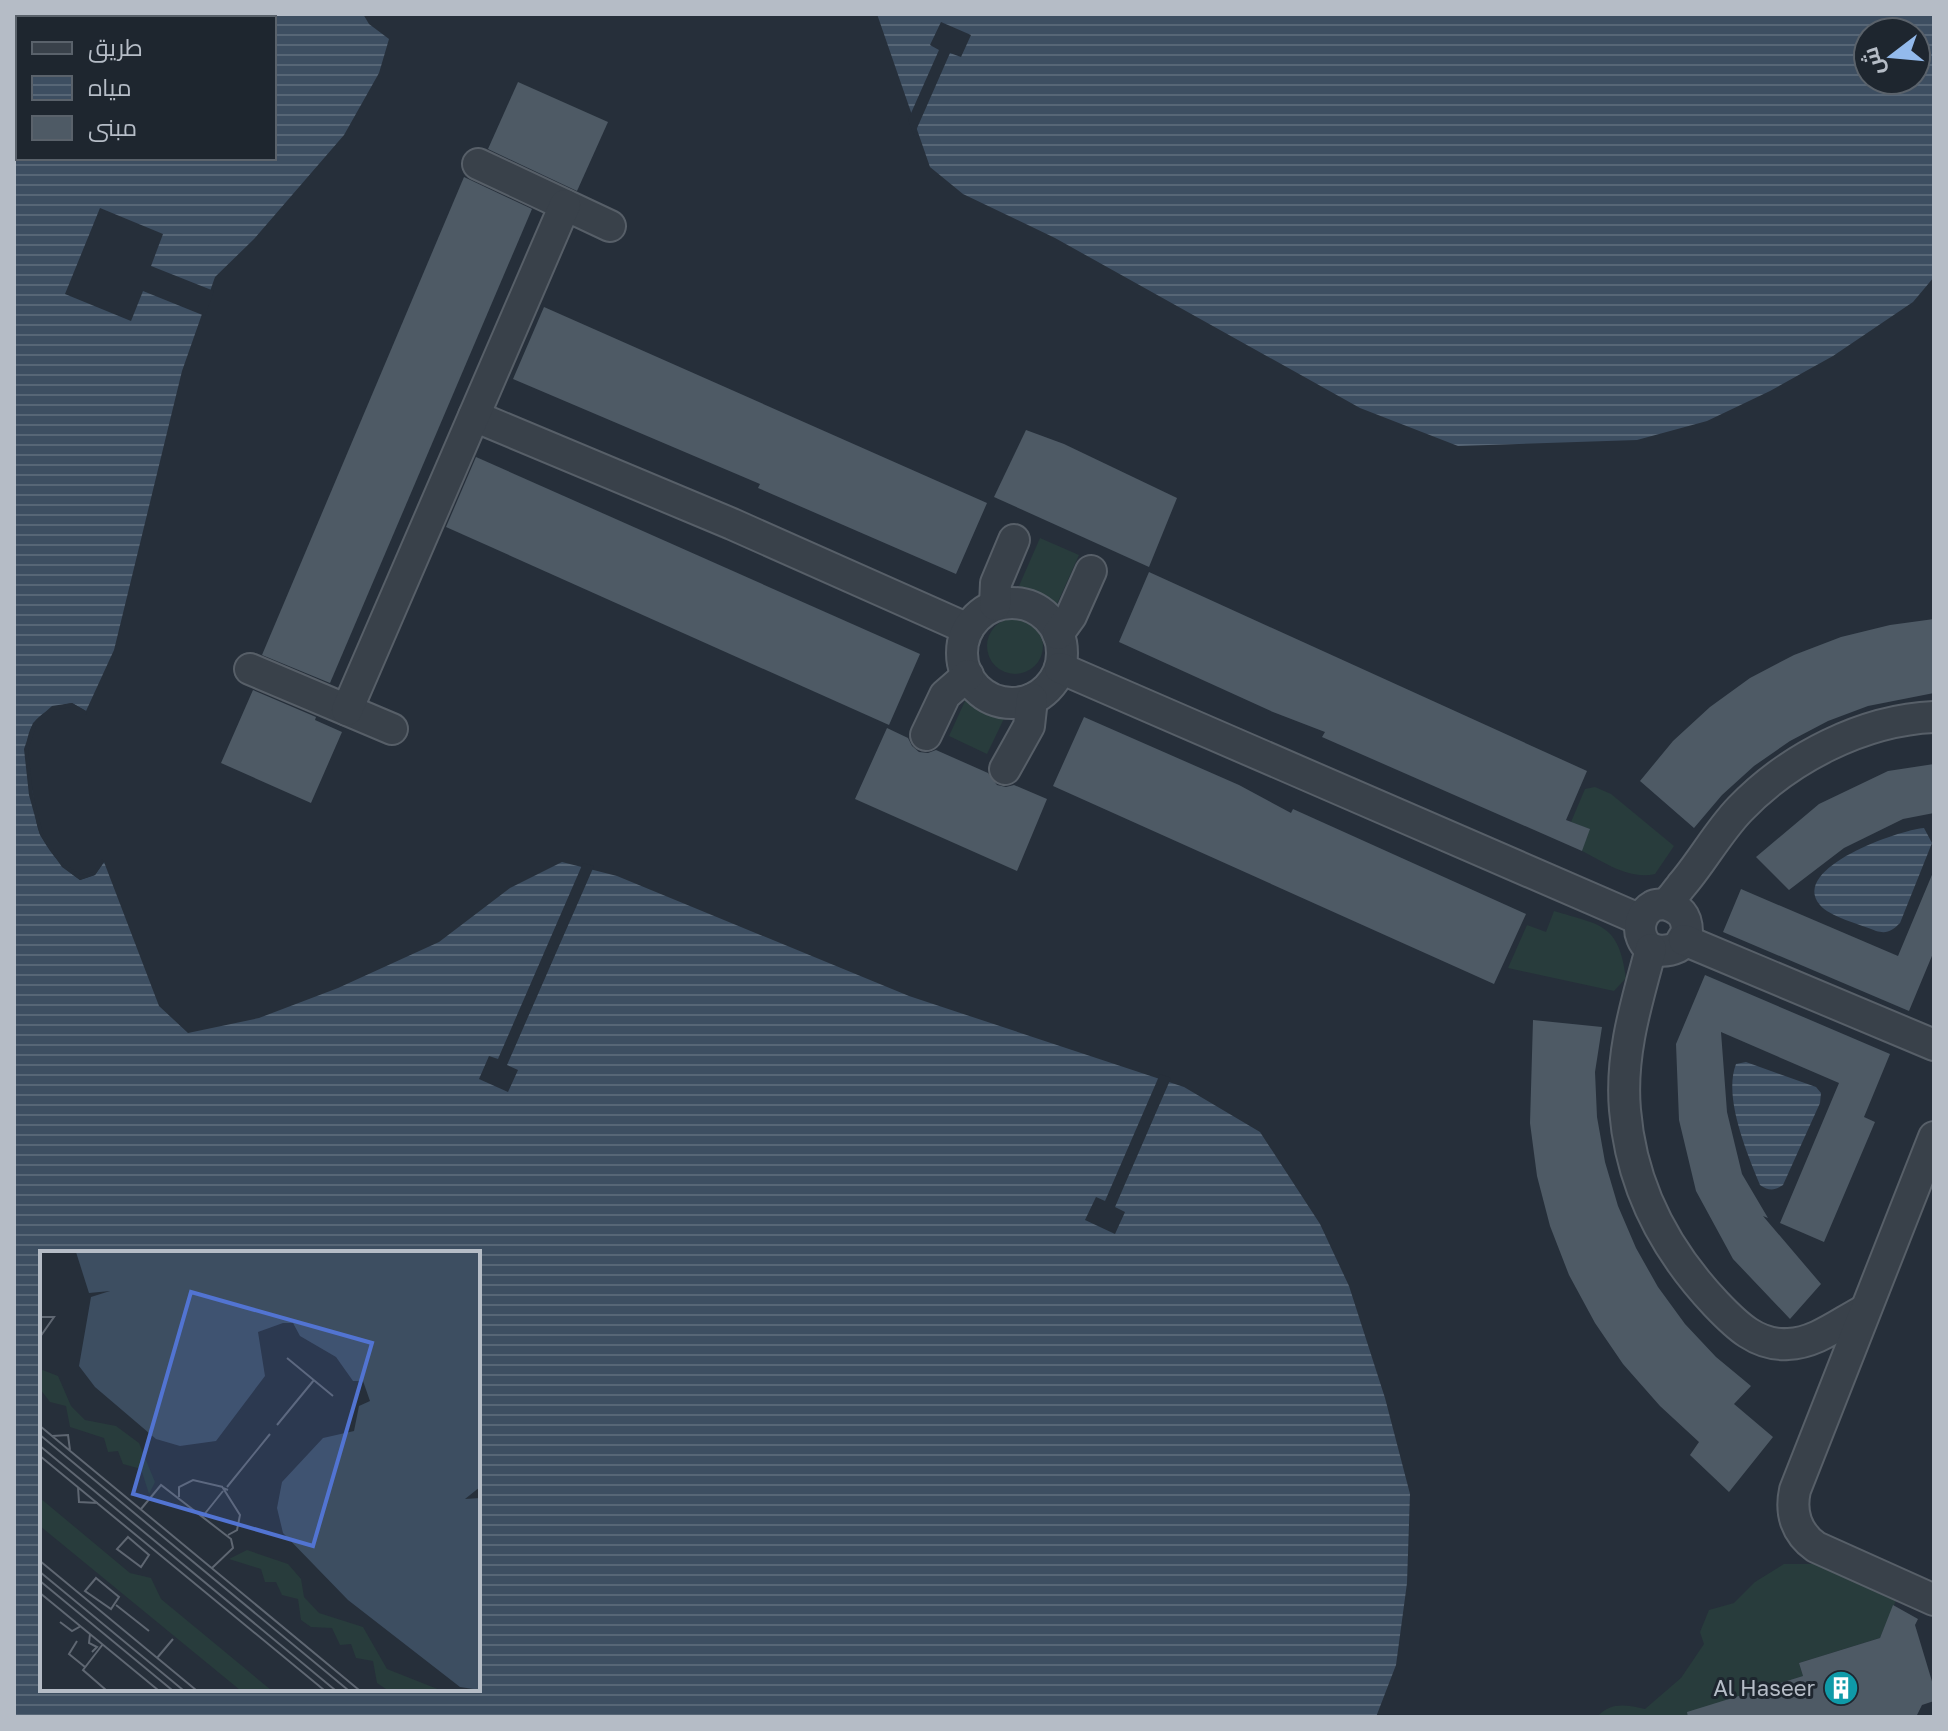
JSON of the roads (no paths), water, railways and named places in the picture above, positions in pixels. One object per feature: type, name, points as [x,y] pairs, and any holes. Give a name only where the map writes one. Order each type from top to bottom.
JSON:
[{"type":"street","points":[[478,164],[610,226]]},
{"type":"street","points":[[347,710],[565,205]]},
{"type":"street","points":[[474,416],[732,524],[968,629]]},
{"type":"street","points":[[995,605],[996,583],[1014,540]]},
{"type":"street","points":[[1058,634],[1071,616],[1091,571]]},
{"type":"street","points":[[1013,603],[1031,607],[1047,617],[1058,634],[1062,649],[1060,668],[1052,683],[1032,699],[1009,703],[993,699],[979,691],[968,675],[963,662],[963,645],[968,629],[979,615],[995,605],[1013,603]]},
{"type":"street","points":[[1060,668],[1653,912],[1676,907],[1687,922],[1684,940],[1670,951],[1651,949],[1641,936],[1653,912],[1690,875],[1740,809],[1766,785],[1795,764],[1858,733],[1892,723],[1934,717]]},
{"type":"street","points":[[250,669],[392,729]]},
{"type":"street","points":[[926,735],[945,695],[968,675]]},
{"type":"street","points":[[1005,769],[1029,726],[1032,699]]},
{"type":"street","points":[[1684,940],[1934,1045]]},
{"type":"street","points":[[1651,949],[1628,1038],[1625,1108],[1637,1176],[1665,1240],[1731,1320],[1747,1333],[1766,1342],[1786,1345],[1807,1342],[1865,1310]]},
{"type":"street","points":[[1934,1137],[1795,1490],[1793,1517],[1802,1534],[1816,1547],[1934,1600]]},
{"type":"water","points":[[14,14],[363,14],[369,24],[389,39],[379,73],[344,135],[254,239],[215,277],[182,371],[114,650],[86,711],[72,703],[54,708],[41,715],[28,736],[28,763],[40,834],[58,861],[80,880],[95,875],[104,862],[159,1006],[188,1033],[259,1018],[338,988],[439,942],[510,888],[562,862],[617,876],[909,996],[1184,1087],[1260,1132],[1320,1224],[1349,1286],[1385,1398],[1410,1494],[1407,1583],[1396,1665],[1376,1717],[14,1717]]},
{"type":"water","points":[[877,14],[1934,14],[1934,277],[1913,302],[1833,356],[1770,391],[1707,421],[1637,440],[1458,446],[1360,408],[1055,238],[963,194],[930,167]]},
{"type":"water","points":[[1924,828],[1932,843],[1900,923],[1894,928],[1886,932],[1876,931],[1820,905],[1815,891],[1820,878],[1833,865],[1872,843]]},
{"type":"water","points":[[1746,1062],[1816,1087],[1821,1093],[1820,1103],[1783,1185],[1774,1189],[1760,1185],[1734,1108],[1732,1092],[1736,1064]]},
{"type":"place","name":"Al Haseer","points":[[1841,1688]]}]
